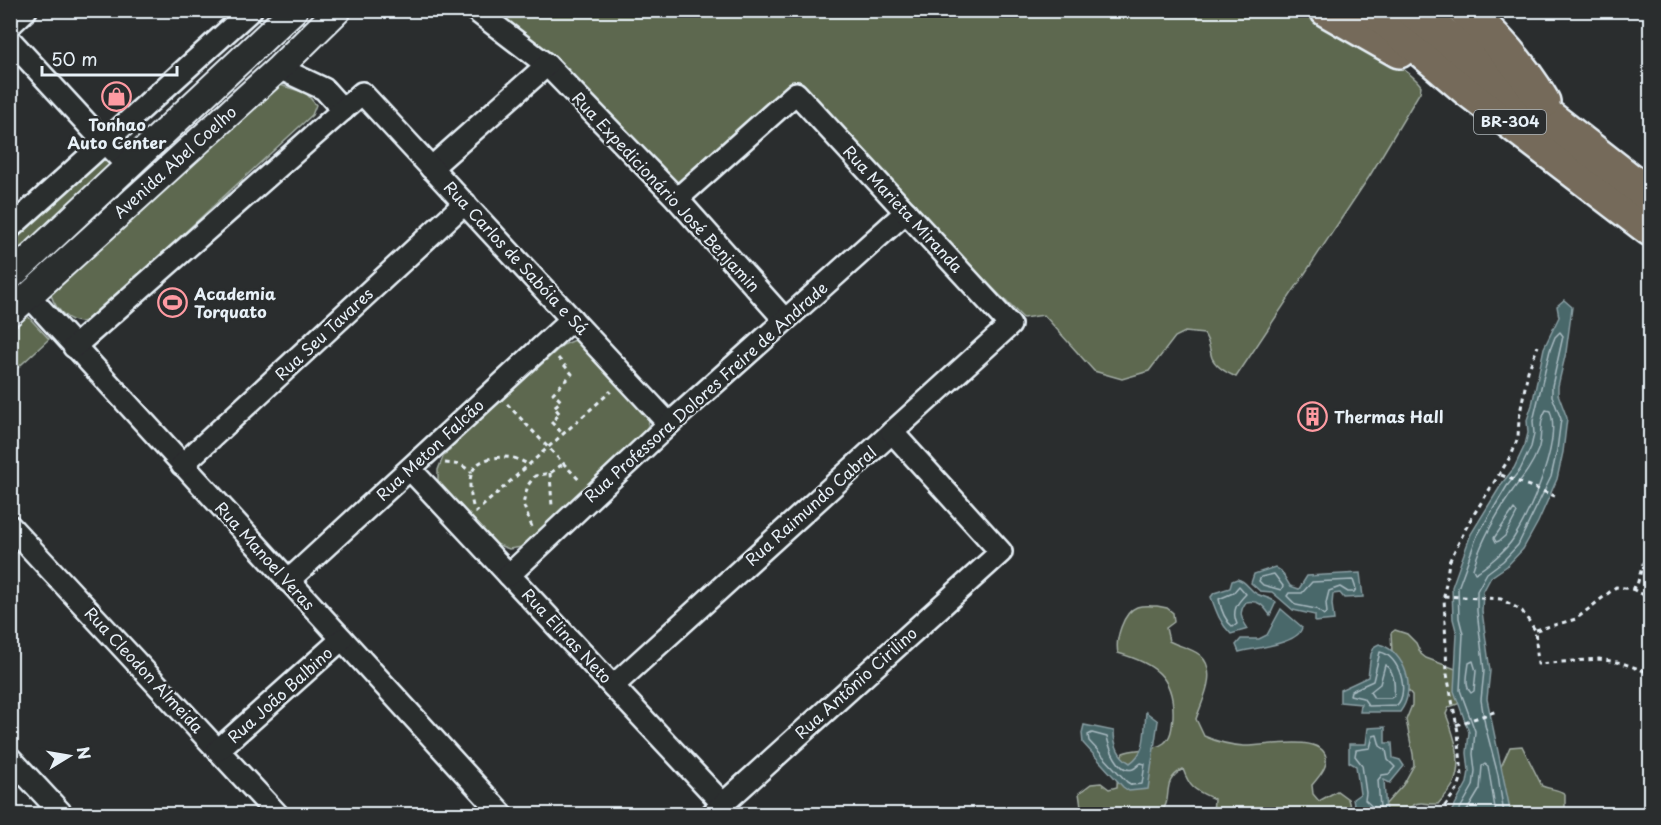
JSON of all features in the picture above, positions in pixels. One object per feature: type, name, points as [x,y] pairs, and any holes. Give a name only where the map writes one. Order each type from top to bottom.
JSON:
[{"type":"highway","points":[[1327,10],[1467,89]]},
{"type":"highway","name":"BR-304","points":[[1374,10],[1467,89],[1650,229]]},
{"type":"highway","name":"BR-304","points":[[1412,10],[1650,196]]},
{"type":"highway","points":[[1465,10],[1511,54],[1531,81],[1554,121]]},
{"type":"street","points":[[10,25],[26,10]]},
{"type":"street","points":[[10,228],[251,10]]},
{"type":"street","name":"Avenida Abel Coelho","points":[[10,277],[294,10]]},
{"type":"street","name":"Avenida Abel Coelho","points":[[20,304],[279,68],[338,10]]},
{"type":"street","name":"Rua Expedicionário José Benjamin","points":[[475,10],[547,65],[677,199],[784,319]]},
{"type":"street","points":[[10,40],[129,167]]},
{"type":"street","points":[[432,168],[547,65]]},
{"type":"street","points":[[74,347],[343,110],[324,89],[279,68]]},
{"type":"street","name":"Rua Carlos de Sabóia e Sá","points":[[343,110],[362,93],[669,424]]},
{"type":"street","name":"Rua Marieta Miranda","points":[[677,199],[796,93],[1010,325]]},
{"type":"street","points":[[175,123],[173,134],[176,143],[183,148],[190,148]]},
{"type":"street","points":[[154,142],[168,148],[172,156],[172,165]]},
{"type":"street","name":"Rua Seu Tavares","points":[[182,465],[465,203]]},
{"type":"street","name":"Rua Professora Dolores Freire de Andrade","points":[[509,575],[669,424],[906,212]]},
{"type":"street","name":"Rua Manoel Veras","points":[[20,304],[74,347],[502,814]]},
{"type":"street","name":"Rua Meton Falcão","points":[[288,581],[572,319]]},
{"type":"street","name":"Rua Raimundo Cabral","points":[[613,686],[1010,325]]},
{"type":"street","name":"Rua Antônio Cirilino","points":[[718,809],[1001,552],[892,432]]},
{"type":"street","name":"Rua Elinas Neto","points":[[410,469],[613,686],[718,809]]},
{"type":"street","name":"Rua Cleodon Almeida","points":[[10,526],[275,814]]},
{"type":"street","name":"Rua João Balbino","points":[[218,750],[342,639]]},
{"type":"street","points":[[10,758],[62,814]]},
{"type":"path","points":[[1439,814],[1458,788],[1462,776],[1447,674],[1444,596],[1449,562],[1469,522],[1512,454],[1518,437],[1528,371],[1538,346]]},
{"type":"path","points":[[557,357],[572,375],[553,393],[561,401],[554,407],[560,414],[551,422],[563,434]]},
{"type":"path","points":[[474,514],[611,390]]},
{"type":"path","points":[[506,403],[583,484]]},
{"type":"path","points":[[474,514],[471,496],[474,465],[485,459],[508,456],[529,465]]},
{"type":"path","points":[[442,471],[446,461],[466,467],[472,472]]},
{"type":"path","points":[[540,524],[533,530],[523,504],[525,492],[530,479],[550,472],[563,464]]},
{"type":"path","points":[[550,472],[552,512],[560,505]]},
{"type":"path","points":[[1500,474],[1555,496]]},
{"type":"path","points":[[466,506],[474,514]]},
{"type":"path","points":[[1632,589],[1637,585],[1650,539]]},
{"type":"path","points":[[1535,630],[1576,619],[1616,587],[1632,589],[1650,598]]},
{"type":"path","points":[[1444,596],[1491,597],[1510,603],[1522,611],[1535,630],[1538,664],[1599,659],[1622,663],[1650,673]]},
{"type":"path","points":[[1456,725],[1497,711]]},
{"type":"green space","points":[[483,11],[1310,11],[1402,68],[1421,86],[1420,92],[1369,177],[1236,377],[1216,364],[1204,334],[1185,332],[1175,337],[1149,371],[1122,379],[1094,371],[1044,315],[1023,318],[926,222],[797,83],[684,182],[675,185]]},
{"type":"green space","points":[[280,85],[306,93],[316,105],[312,115],[91,319],[78,322],[66,317],[57,307],[51,295],[57,283],[271,86]]},
{"type":"green space","points":[[104,159],[112,169],[11,263],[11,239],[96,161]]},
{"type":"green space","points":[[20,308],[49,339],[11,374],[11,318]]},
{"type":"green space","points":[[575,340],[588,343],[650,415],[648,426],[642,435],[522,547],[509,549],[496,544],[438,483],[438,470],[443,457],[460,438],[563,345]]},
{"type":"green space","points":[[1139,606],[1167,608],[1173,613],[1174,622],[1166,628],[1169,641],[1200,655],[1206,662],[1209,678],[1196,719],[1204,736],[1224,743],[1244,746],[1290,743],[1314,745],[1322,750],[1326,757],[1326,765],[1312,785],[1313,794],[1319,801],[1337,791],[1348,799],[1352,814],[1213,814],[1214,799],[1194,788],[1183,769],[1171,780],[1166,803],[1159,814],[1082,814],[1079,793],[1091,784],[1101,783],[1109,789],[1117,787],[1118,763],[1123,753],[1160,746],[1167,741],[1170,735],[1173,703],[1166,681],[1142,661],[1118,653],[1117,647],[1121,627],[1128,614]]},
{"type":"green space","points":[[1395,630],[1407,634],[1426,658],[1461,671],[1466,701],[1449,707],[1446,714],[1455,740],[1458,758],[1456,776],[1448,793],[1438,804],[1418,803],[1407,811],[1407,814],[1379,814],[1403,785],[1414,765],[1406,720],[1412,705],[1412,695],[1393,672],[1391,633]]},
{"type":"green space","points":[[1522,746],[1542,786],[1565,794],[1565,814],[1508,814],[1499,771],[1510,747]]},
{"type":"water","points":[[1564,300],[1572,307],[1566,352],[1558,386],[1558,394],[1567,418],[1557,479],[1523,549],[1507,566],[1491,577],[1483,592],[1482,611],[1490,671],[1487,699],[1511,814],[1450,814],[1467,783],[1469,771],[1467,753],[1469,732],[1454,691],[1457,634],[1453,619],[1452,587],[1471,534],[1514,468],[1525,445],[1528,433],[1527,420],[1544,348],[1559,317],[1557,306]]},
{"type":"water","points":[[1275,567],[1281,571],[1290,586],[1299,589],[1307,576],[1360,573],[1363,597],[1344,598],[1340,593],[1333,594],[1334,620],[1315,622],[1315,615],[1293,610],[1272,592],[1260,591],[1251,583],[1254,574]]},
{"type":"water","points":[[1237,579],[1243,581],[1257,594],[1276,602],[1270,615],[1260,604],[1246,602],[1241,616],[1248,629],[1231,634],[1221,621],[1211,597],[1214,593],[1230,588],[1232,581]]},
{"type":"water","points":[[1281,609],[1302,627],[1299,633],[1285,641],[1239,652],[1236,645],[1241,639],[1259,639],[1267,635]]},
{"type":"water","points":[[1379,644],[1396,655],[1406,673],[1408,693],[1400,712],[1360,712],[1361,704],[1340,702],[1340,690],[1368,677],[1371,654],[1375,646]]},
{"type":"water","points":[[1146,712],[1158,721],[1148,789],[1129,791],[1083,743],[1082,733],[1084,725],[1114,731],[1117,750],[1130,763],[1142,747]]},
{"type":"water","points":[[1385,727],[1385,743],[1392,743],[1393,758],[1400,760],[1404,766],[1390,783],[1384,780],[1386,814],[1371,814],[1366,808],[1355,810],[1353,799],[1360,794],[1356,766],[1349,762],[1349,744],[1366,744],[1368,728]]},
{"type":"place","name":"Tonhao Auto Center","points":[[117,97]]},
{"type":"place","name":"Academia Torquato","points":[[173,303]]},
{"type":"place","name":"Thermas Hall","points":[[1313,417]]}]
